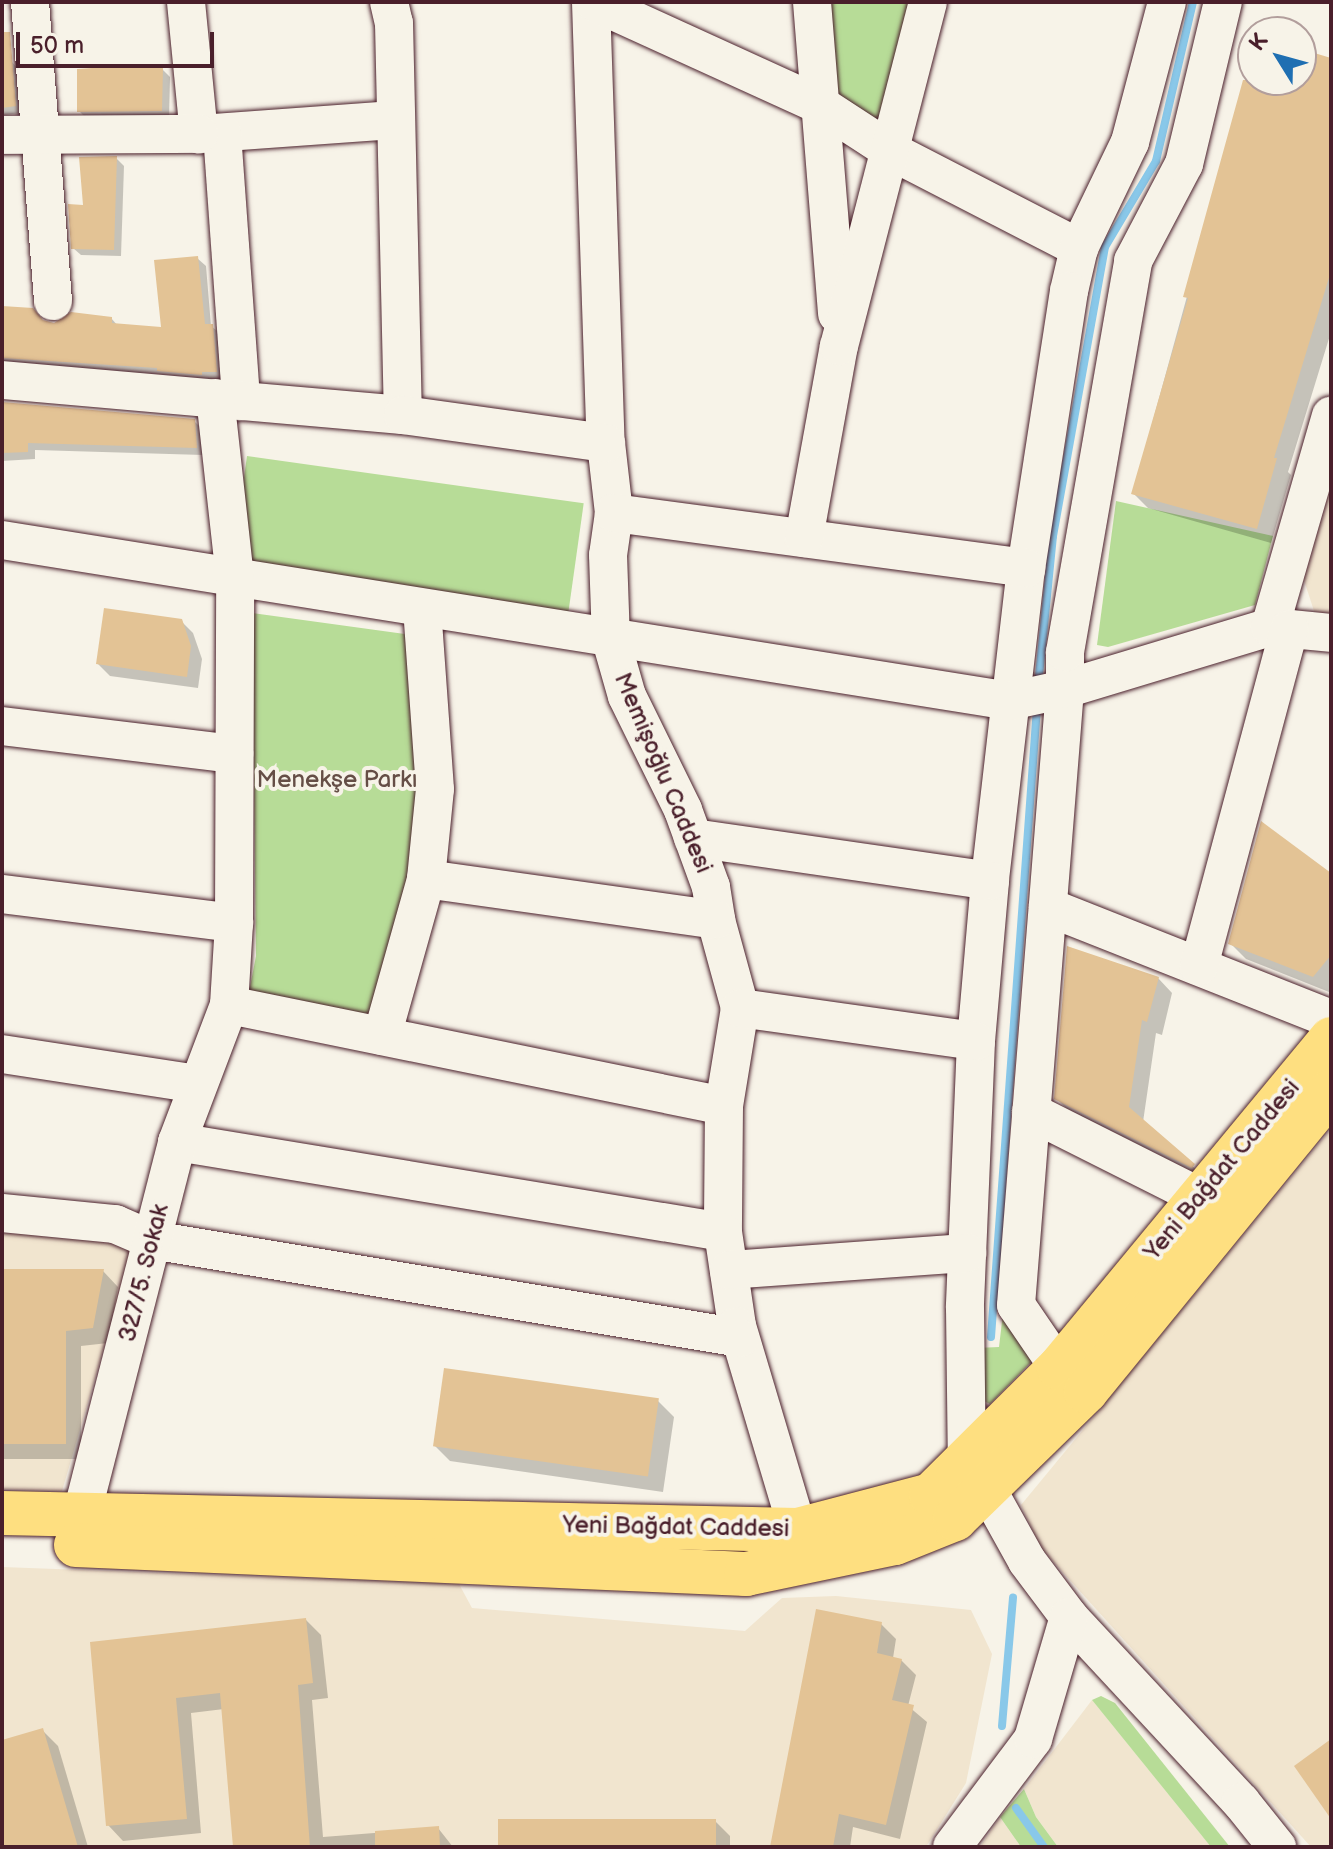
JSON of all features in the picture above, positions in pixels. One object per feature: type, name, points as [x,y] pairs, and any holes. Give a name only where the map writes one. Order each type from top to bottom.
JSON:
[{"type":"main road","name":"Yeni Bağdat Caddesi","points":[[2,1513],[77,1530],[746,1574],[895,1543],[955,1519],[977,1475],[1059,1368],[1331,1039]]},
{"type":"main road","name":"Yeni Bağdat Caddesi","points":[[2,1543],[77,1530],[798,1530],[931,1495],[977,1475],[1086,1391],[1331,1091]]},
{"type":"street","points":[[30,2],[53,301]]},
{"type":"street","name":"327/5. Sokak","points":[[77,1530],[177,1142],[229,1005],[234,923],[235,578],[228,400],[210,133],[186,2]]},
{"type":"street","points":[[389,2],[394,23],[403,415]]},
{"type":"street","points":[[592,2],[822,106],[891,151],[1079,248]]},
{"type":"street","name":"Memişoğlu Caddesi","points":[[592,2],[606,443],[614,513],[608,555],[611,640],[627,696],[693,838],[711,887],[716,920],[740,1008],[724,1106],[723,1232],[740,1338],[798,1530]]},
{"type":"street","points":[[812,2],[839,346]]},
{"type":"street","points":[[804,538],[839,346],[928,2]]},
{"type":"street","points":[[1059,1368],[1016,1305],[1048,907],[1038,695],[1026,568],[1069,291],[1079,248],[1130,142],[1167,2]]},
{"type":"street","points":[[1223,2],[1184,164],[1133,261],[1065,652],[1038,695],[990,881],[976,1041],[967,1253],[977,1475],[1027,1561],[1069,1617],[1241,1802],[1277,1847]]},
{"type":"street","points":[[2,135],[210,133],[396,120]]},
{"type":"street","points":[[2,380],[403,415],[606,443]]},
{"type":"street","points":[[1199,966],[1331,416]]},
{"type":"street","points":[[614,513],[1026,568]]},
{"type":"street","points":[[2,540],[611,640],[1038,695],[1280,628],[1331,633]]},
{"type":"street","points":[[382,1036],[426,879],[435,789],[422,609]]},
{"type":"street","points":[[2,726],[234,754]]},
{"type":"street","points":[[693,838],[990,881]]},
{"type":"street","points":[[426,879],[716,920]]},
{"type":"street","points":[[2,894],[234,923]]},
{"type":"street","points":[[1048,907],[1331,1019]]},
{"type":"street","points":[[229,1005],[724,1106]]},
{"type":"street","points":[[740,1008],[976,1041]]},
{"type":"street","points":[[2,1054],[197,1084]]},
{"type":"street","points":[[1031,1112],[1200,1197]]},
{"type":"street","points":[[177,1142],[723,1232]]},
{"type":"street","points":[[2,1213],[115,1224],[152,1240],[740,1338]]},
{"type":"street","points":[[729,1270],[967,1253]]},
{"type":"street","points":[[952,1847],[1033,1739],[1069,1617]]},
{"type":"shaded area","points":[[1331,469],[1331,615],[1315,614],[1301,571]]},
{"type":"shaded area","points":[[1331,1129],[1331,1847],[1311,1847],[1040,1547],[1021,1505]]},
{"type":"shaded area","points":[[2,1230],[134,1245],[62,1491],[2,1489]]},
{"type":"shaded area","points":[[2,1567],[459,1584],[472,1608],[745,1631],[782,1598],[836,1596],[971,1610],[992,1654],[966,1783],[926,1847],[2,1847]]},
{"type":"shaded area","points":[[1092,1700],[1211,1847],[1058,1847],[1036,1817],[1024,1789]]},
{"type":"shaded area","points":[[1000,1817],[1021,1847],[980,1847]]},
{"type":"green space","points":[[829,2],[911,2],[880,122],[834,94]]},
{"type":"green space","points":[[247,456],[584,503],[568,612],[232,565]]},
{"type":"green space","points":[[1116,501],[1273,536],[1255,605],[1108,647],[1097,645]]},
{"type":"green space","name":"Menekşe Parkı","points":[[252,613],[412,635],[421,788],[415,879],[373,1018],[249,992],[256,956]]},
{"type":"green space","points":[[1003,1313],[1035,1358],[990,1404],[984,1401],[976,1348],[999,1347]]},
{"type":"green space","points":[[1101,1696],[1115,1703],[1230,1847],[1211,1847],[1092,1700]]},
{"type":"green space","points":[[1024,1789],[1036,1817],[1058,1847],[1021,1847],[1000,1817]]},
{"type":"building","points":[[2,32],[10,32],[16,106],[2,108]]},
{"type":"building","points":[[1317,54],[1331,58],[1331,271],[1274,458],[1277,458],[1257,529],[1131,494],[1188,298],[1183,297],[1239,96],[1317,96]]},
{"type":"building","points":[[163,67],[162,111],[77,112],[77,69]]},
{"type":"building","points":[[117,156],[114,250],[71,249],[68,204],[83,205],[79,157]]},
{"type":"building","points":[[198,256],[205,324],[213,324],[217,372],[202,372],[202,375],[157,371],[157,368],[2,358],[2,306],[33,308],[43,320],[54,323],[71,312],[112,317],[112,323],[161,327],[154,260]]},
{"type":"building","points":[[2,402],[195,419],[197,448],[28,443],[28,452],[2,453]]},
{"type":"building","points":[[104,608],[182,619],[191,646],[187,677],[96,664]]},
{"type":"building","points":[[1261,821],[1331,873],[1331,955],[1313,977],[1228,944]]},
{"type":"building","points":[[1067,946],[1159,977],[1147,1022],[1142,1020],[1129,1107],[1195,1164],[1192,1168],[1054,1099]]},
{"type":"building","points":[[2,1269],[104,1269],[93,1328],[66,1331],[66,1444],[2,1444]]},
{"type":"building","points":[[444,1368],[659,1398],[648,1476],[433,1446]]},
{"type":"building","points":[[816,1609],[882,1622],[877,1653],[902,1659],[892,1700],[914,1705],[886,1825],[839,1814],[833,1847],[770,1847]]},
{"type":"building","points":[[306,1618],[313,1683],[298,1685],[310,1847],[233,1847],[220,1693],[176,1698],[187,1819],[106,1826],[90,1642]]},
{"type":"building","points":[[43,1728],[78,1847],[2,1847],[2,1740]]},
{"type":"building","points":[[1331,1739],[1331,1819],[1294,1766]]},
{"type":"building","points":[[498,1819],[716,1819],[716,1847],[498,1847]]},
{"type":"building","points":[[439,1826],[440,1847],[375,1847],[375,1831]]},
{"type":"waterway","points":[[1038,686],[1053,536],[1105,247],[1156,161],[1193,2]]},
{"type":"waterway","points":[[991,1337],[1037,707]]},
{"type":"waterway","points":[[1002,1726],[1013,1597]]},
{"type":"waterway","points":[[1016,1808],[1044,1847]]}]
